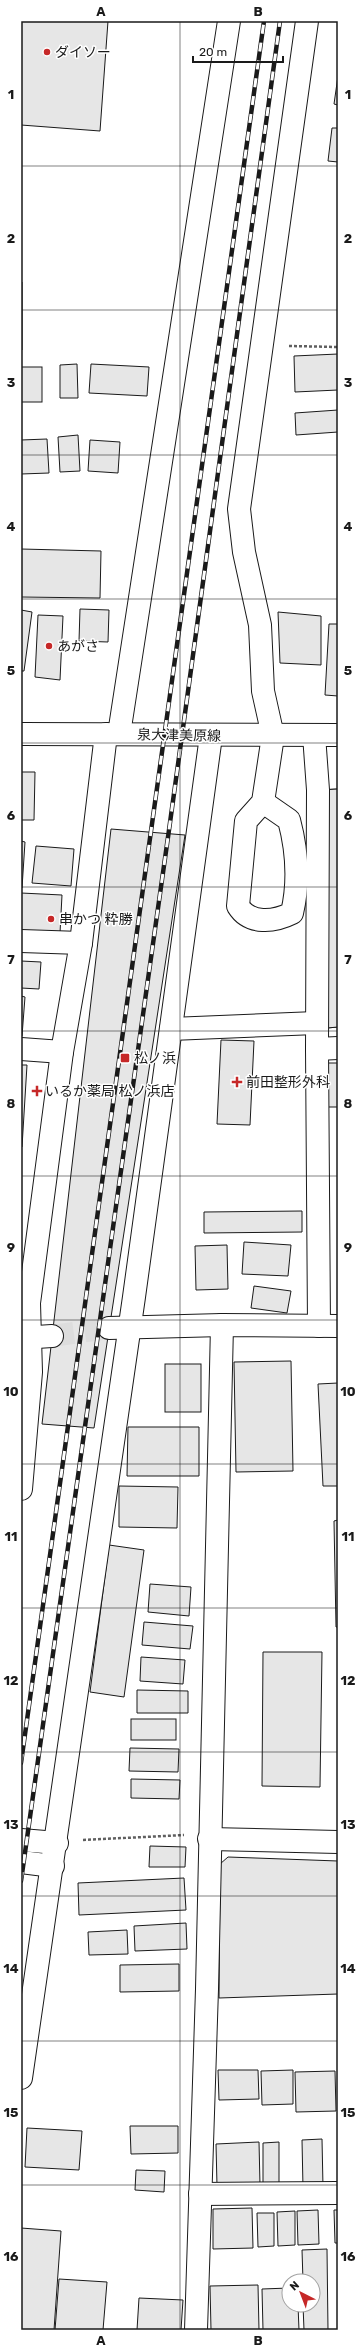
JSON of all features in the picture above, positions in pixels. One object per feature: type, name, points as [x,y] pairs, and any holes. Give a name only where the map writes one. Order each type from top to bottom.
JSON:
[{"type":"street","points":[[21,1489],[35,1337],[29,1303],[62,1052],[229,21]]},
{"type":"street","points":[[262,802],[289,820],[294,841],[296,894],[292,913],[281,919],[260,920],[243,913],[238,906],[246,821],[262,802],[273,736],[263,690],[260,625],[244,552],[238,509],[307,21]]},
{"type":"street","name":"泉大津美原線","points":[[21,734],[211,736],[338,735]]},
{"type":"street","points":[[21,2078],[57,1843],[119,1328],[171,1029],[211,736]]},
{"type":"street","points":[[119,1328],[222,1325],[328,1326],[316,1023],[318,790],[314,736]]},
{"type":"street","points":[[21,941],[80,943]]},
{"type":"street","points":[[171,1029],[316,1023]]},
{"type":"street","points":[[317,1049],[338,1048]]},
{"type":"street","points":[[21,1049],[62,1052]]},
{"type":"street","points":[[196,2330],[207,1988],[209,1839],[222,1325]]},
{"type":"street","points":[[209,1839],[338,1842]]},
{"type":"street","points":[[21,1840],[57,1843]]},
{"type":"street","points":[[21,1862],[53,1866]]},
{"type":"street","points":[[200,2194],[338,2193]]},
{"type":"path","points":[[282,346],[338,347]]},
{"type":"path","points":[[57,1843],[199,1834],[209,1839]]},
{"type":"building","points":[[21,21],[108,21],[100,131],[21,125]]},
{"type":"building","points":[[338,76],[338,105],[334,104]]},
{"type":"building","points":[[332,128],[338,128],[338,162],[328,161]]},
{"type":"building","points":[[21,282],[22,350],[21,350]]},
{"type":"building","points":[[338,354],[338,390],[295,392],[294,356]]},
{"type":"building","points":[[77,364],[78,398],[60,398],[60,365]]},
{"type":"building","points":[[91,364],[149,367],[147,396],[89,393]]},
{"type":"building","points":[[21,367],[42,367],[42,402],[21,402]]},
{"type":"building","points":[[338,410],[338,432],[296,435],[295,413]]},
{"type":"building","points":[[78,435],[80,471],[60,472],[58,437]]},
{"type":"building","points":[[47,439],[49,473],[21,474],[21,440]]},
{"type":"building","points":[[90,440],[120,442],[118,473],[88,471]]},
{"type":"building","points":[[21,549],[101,551],[100,598],[21,597]]},
{"type":"building","points":[[80,609],[109,610],[108,642],[79,641]]},
{"type":"building","points":[[21,610],[32,612],[24,671],[21,671]]},
{"type":"building","points":[[278,612],[321,616],[321,665],[280,663]]},
{"type":"building","name":"あがさ","points":[[38,615],[63,616],[60,680],[35,677]]},
{"type":"building","points":[[329,624],[338,624],[338,696],[325,695]]},
{"type":"building","points":[[21,772],[35,772],[34,820],[21,820]]},
{"type":"building","points":[[338,789],[338,1027],[327,1028],[318,790]]},
{"type":"building","points":[[338,789],[338,1027],[327,1028],[318,790]]},
{"type":"building","points":[[111,829],[185,835],[94,1428],[42,1424]]},
{"type":"building","points":[[21,841],[25,842],[22,888],[21,888]]},
{"type":"building","points":[[36,846],[74,849],[71,886],[32,883]]},
{"type":"building","points":[[21,893],[62,895],[60,933],[21,932]]},
{"type":"building","points":[[21,961],[41,962],[39,989],[21,988]]},
{"type":"building","points":[[21,996],[25,997],[22,1036],[21,1036]]},
{"type":"building","points":[[221,1040],[254,1041],[250,1125],[217,1124]]},
{"type":"building","points":[[327,1063],[338,1063],[338,1107],[328,1107]]},
{"type":"building","points":[[21,1065],[27,1065],[22,1147],[21,1147]]},
{"type":"building","points":[[302,1211],[302,1232],[204,1233],[204,1212]]},
{"type":"building","points":[[244,1242],[291,1245],[288,1276],[242,1274]]},
{"type":"building","points":[[227,1245],[228,1289],[196,1290],[195,1246]]},
{"type":"building","points":[[254,1286],[291,1291],[287,1313],[251,1308]]},
{"type":"building","points":[[291,1361],[293,1471],[236,1472],[234,1362]]},
{"type":"building","points":[[165,1364],[201,1364],[201,1412],[165,1412]]},
{"type":"building","points":[[338,1383],[338,1486],[323,1486],[318,1384]]},
{"type":"building","points":[[128,1427],[199,1427],[199,1476],[127,1476]]},
{"type":"building","points":[[119,1486],[178,1487],[177,1528],[119,1527]]},
{"type":"building","points":[[338,1520],[338,1627],[336,1627],[334,1521]]},
{"type":"building","points":[[109,1545],[144,1550],[124,1697],[90,1692]]},
{"type":"building","points":[[150,1584],[191,1587],[189,1616],[148,1612]]},
{"type":"building","points":[[144,1622],[193,1626],[190,1649],[142,1645]]},
{"type":"building","points":[[263,1652],[322,1652],[320,1787],[262,1786]]},
{"type":"building","points":[[141,1657],[185,1660],[183,1684],[140,1681]]},
{"type":"building","points":[[137,1690],[188,1691],[188,1713],[137,1713]]},
{"type":"building","points":[[131,1719],[176,1719],[176,1740],[131,1740]]},
{"type":"building","points":[[130,1748],[179,1749],[178,1772],[129,1771]]},
{"type":"building","points":[[131,1779],[180,1780],[179,1799],[131,1798]]},
{"type":"building","points":[[150,1846],[186,1847],[185,1867],[149,1867]]},
{"type":"building","points":[[228,1857],[338,1861],[338,1994],[219,1998],[220,1864]]},
{"type":"building","points":[[184,1878],[186,1910],[79,1915],[78,1883]]},
{"type":"building","points":[[186,1923],[187,1949],[135,1951],[134,1926]]},
{"type":"building","points":[[127,1930],[128,1954],[89,1955],[88,1932]]},
{"type":"building","points":[[179,1964],[179,1991],[120,1992],[120,1965]]},
{"type":"building","points":[[218,2070],[258,2070],[259,2099],[219,2100]]},
{"type":"building","points":[[293,2070],[293,2104],[262,2105],[261,2071]]},
{"type":"building","points":[[335,2071],[336,2111],[296,2112],[295,2072]]},
{"type":"building","points":[[130,2126],[178,2126],[178,2153],[131,2154]]},
{"type":"building","points":[[27,2128],[82,2131],[79,2170],[25,2167]]},
{"type":"building","points":[[322,2139],[323,2187],[303,2188],[302,2140]]},
{"type":"building","points":[[259,2142],[260,2185],[217,2186],[216,2144]]},
{"type":"building","points":[[279,2142],[279,2184],[263,2185],[263,2143]]},
{"type":"building","points":[[136,2170],[165,2171],[164,2192],[135,2190]]},
{"type":"building","points":[[252,2208],[253,2248],[213,2249],[213,2209]]},
{"type":"building","points":[[318,2210],[319,2244],[298,2245],[297,2211]]},
{"type":"building","points":[[334,2210],[338,2210],[338,2243],[335,2243]]},
{"type":"building","points":[[295,2211],[295,2245],[278,2246],[277,2212]]},
{"type":"building","points":[[257,2213],[274,2213],[274,2246],[258,2247]]},
{"type":"building","points":[[21,2228],[61,2231],[54,2330],[21,2330]]},
{"type":"building","points":[[327,2249],[328,2330],[304,2330],[303,2313],[321,2313],[321,2273],[303,2273],[302,2250]]},
{"type":"building","points":[[59,2279],[107,2282],[103,2330],[55,2330]]},
{"type":"building","points":[[258,2285],[259,2330],[211,2330],[210,2286]]},
{"type":"building","points":[[281,2288],[281,2313],[298,2313],[299,2330],[263,2330],[262,2289]]},
{"type":"building","points":[[139,2298],[183,2300],[181,2330],[137,2330]]},
{"type":"tunnel","points":[[52,1336],[109,1328]]},
{"type":"railway","points":[[21,1763],[264,21]]},
{"type":"railway","points":[[21,1881],[169,830],[280,21]]},
{"type":"place","name":"ダイソー","points":[[47,52]]},
{"type":"place","name":"あがさ","points":[[49,646]]},
{"type":"place","name":"串かつ 粋勝","points":[[51,919]]},
{"type":"place","name":"松ノ浜","points":[[125,1058]]},
{"type":"place","name":"前田整形外科","points":[[237,1082]]},
{"type":"place","name":"いるか薬局 松ノ浜店","points":[[37,1091]]}]
